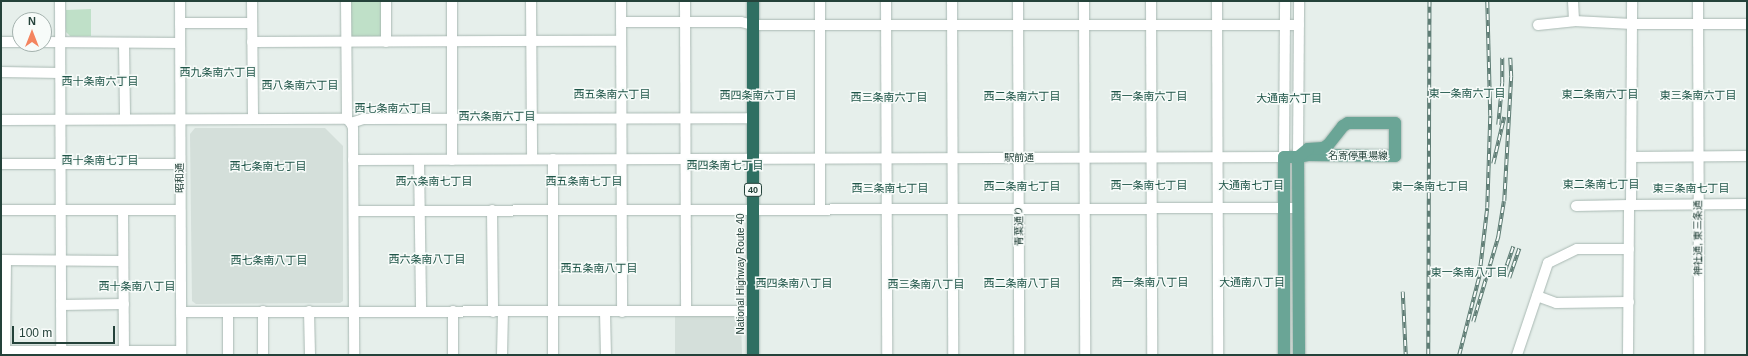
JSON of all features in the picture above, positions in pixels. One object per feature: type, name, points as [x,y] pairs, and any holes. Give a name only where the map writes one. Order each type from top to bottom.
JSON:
[{"type":"highway","name":"National Highway Route 40","points":[[752,1],[753,355]]},
{"type":"main road","name":"名寄停車場線","points":[[1284,157],[1298,157],[1308,155],[1395,156],[1395,123],[1348,123],[1343,126],[1328,145],[1323,148],[1308,149],[1298,157]]},
{"type":"main road","points":[[1284,157],[1284,355]]},
{"type":"main road","points":[[1298,157],[1299,355]]},
{"type":"street","points":[[60,1],[61,353]]},
{"type":"street","name":"昭和通","points":[[180,1],[181,353]]},
{"type":"street","points":[[252,1],[253,119]]},
{"type":"street","points":[[346,1],[349,121],[353,128],[354,355]]},
{"type":"street","points":[[386,1],[386,42]]},
{"type":"street","points":[[452,1],[452,160]]},
{"type":"street","points":[[531,1],[532,159]]},
{"type":"street","points":[[621,1],[622,312]]},
{"type":"street","points":[[685,1],[686,311]]},
{"type":"street","points":[[820,1],[820,209]]},
{"type":"street","points":[[886,1],[887,355]]},
{"type":"street","points":[[952,1],[953,355]]},
{"type":"street","name":"青葉通り","points":[[1018,1],[1020,355]]},
{"type":"street","points":[[1084,1],[1085,355]]},
{"type":"street","points":[[1151,1],[1152,355]]},
{"type":"street","points":[[1217,1],[1218,355]]},
{"type":"street","points":[[1284,157],[1285,1]]},
{"type":"street","points":[[1298,1],[1298,157]]},
{"type":"street","points":[[1573,1],[1574,21]]},
{"type":"street","points":[[1621,355],[1628,355],[1632,157],[1632,1]]},
{"type":"street","name":"神社通, 東三条通","points":[[1698,1],[1699,355]]},
{"type":"street","points":[[1538,24],[1574,21],[1632,24],[1747,24]]},
{"type":"street","points":[[621,22],[741,22],[753,25],[1299,25]]},
{"type":"street","points":[[180,23],[252,23]]},
{"type":"street","points":[[252,42],[621,41]]},
{"type":"street","points":[[1,42],[12,42]]},
{"type":"street","points":[[52,42],[180,43]]},
{"type":"street","points":[[124,43],[125,119]]},
{"type":"street","points":[[1,72],[60,73]]},
{"type":"street","points":[[1,120],[253,119],[349,121],[363,119],[753,118]]},
{"type":"street","points":[[1632,157],[1747,156]]},
{"type":"street","name":"駅前通","points":[[353,160],[1284,157]]},
{"type":"street","points":[[553,159],[553,355]]},
{"type":"street","points":[[419,160],[421,311]]},
{"type":"street","points":[[1,164],[180,164]]},
{"type":"street","points":[[1576,206],[1698,206],[1747,204]]},
{"type":"street","points":[[354,211],[1298,208]]},
{"type":"street","points":[[1,210],[180,210]]},
{"type":"street","points":[[123,210],[124,353]]},
{"type":"street","points":[[492,210],[502,355]]},
{"type":"street","points":[[1517,355],[1548,263],[1577,249],[1629,249]]},
{"type":"street","points":[[123,261],[3,260],[4,353],[181,353]]},
{"type":"street","points":[[1537,296],[1556,303],[1629,302]]},
{"type":"street","points":[[61,305],[124,304]]},
{"type":"street","points":[[263,311],[263,355]]},
{"type":"street","points":[[309,311],[310,355]]},
{"type":"street","points":[[452,311],[453,355]]},
{"type":"street","points":[[181,312],[753,311]]},
{"type":"street","points":[[228,312],[228,355]]},
{"type":"street","points":[[605,312],[606,355]]},
{"type":"shaded area","points":[[195,128],[325,128],[343,146],[343,301],[340,303],[196,304],[192,301],[190,134]]},
{"type":"shaded area","points":[[675,316],[741,316],[742,355],[675,355]]},
{"type":"green space","points":[[350,1],[383,1],[383,34],[380,37],[353,37],[350,34]]},
{"type":"green space","points":[[91,9],[91,36],[70,36],[66,32],[66,10]]},
{"type":"railway","points":[[1428,355],[1429,1]]},
{"type":"railway","points":[[1459,355],[1479,277],[1487,208],[1490,116],[1487,1]]},
{"type":"railway","points":[[1498,125],[1502,83],[1502,58]]},
{"type":"railway","points":[[1473,322],[1498,237],[1504,201],[1511,77],[1510,58]]},
{"type":"railway","points":[[1493,164],[1504,117]]},
{"type":"railway","points":[[1503,276],[1513,247]]},
{"type":"railway","points":[[1509,278],[1519,249]]},
{"type":"railway","points":[[1403,292],[1406,355]]},
{"type":"district","name":"西九条南六丁目","points":[[218,72]]},
{"type":"district","name":"西十条南六丁目","points":[[100,81]]},
{"type":"district","name":"西八条南六丁目","points":[[300,85]]},
{"type":"district","name":"東一条南六丁目","points":[[1467,93]]},
{"type":"district","name":"西五条南六丁目","points":[[612,94]]},
{"type":"district","name":"東二条南六丁目","points":[[1600,94]]},
{"type":"district","name":"西四条南六丁目","points":[[758,95]]},
{"type":"district","name":"東三条南六丁目","points":[[1698,95]]},
{"type":"district","name":"西二条南六丁目","points":[[1022,96]]},
{"type":"district","name":"西一条南六丁目","points":[[1149,96]]},
{"type":"district","name":"西三条南六丁目","points":[[889,97]]},
{"type":"district","name":"大通南六丁目","points":[[1289,98]]},
{"type":"district","name":"西七条南六丁目","points":[[393,108]]},
{"type":"district","name":"西六条南六丁目","points":[[497,116]]},
{"type":"district","name":"西十条南七丁目","points":[[100,160]]},
{"type":"district","name":"西四条南七丁目","points":[[725,165]]},
{"type":"district","name":"西七条南七丁目","points":[[268,166]]},
{"type":"district","name":"西六条南七丁目","points":[[434,181]]},
{"type":"district","name":"西五条南七丁目","points":[[584,181]]},
{"type":"district","name":"東二条南七丁目","points":[[1601,184]]},
{"type":"district","name":"西一条南七丁目","points":[[1149,185]]},
{"type":"district","name":"大通南七丁目","points":[[1251,185]]},
{"type":"district","name":"西二条南七丁目","points":[[1022,186]]},
{"type":"district","name":"東一条南七丁目","points":[[1430,186]]},
{"type":"district","name":"西三条南七丁目","points":[[890,188]]},
{"type":"district","name":"東三条南七丁目","points":[[1691,188]]},
{"type":"district","name":"西六条南八丁目","points":[[427,259]]},
{"type":"district","name":"西七条南八丁目","points":[[269,260]]},
{"type":"district","name":"西五条南八丁目","points":[[599,268]]},
{"type":"district","name":"東一条南八丁目","points":[[1469,272]]},
{"type":"district","name":"西一条南八丁目","points":[[1150,282]]},
{"type":"district","name":"大通南八丁目","points":[[1252,282]]},
{"type":"district","name":"西四条南八丁目","points":[[794,283]]},
{"type":"district","name":"西二条南八丁目","points":[[1022,283]]},
{"type":"district","name":"西三条南八丁目","points":[[926,284]]},
{"type":"district","name":"西十条南八丁目","points":[[137,286]]}]
